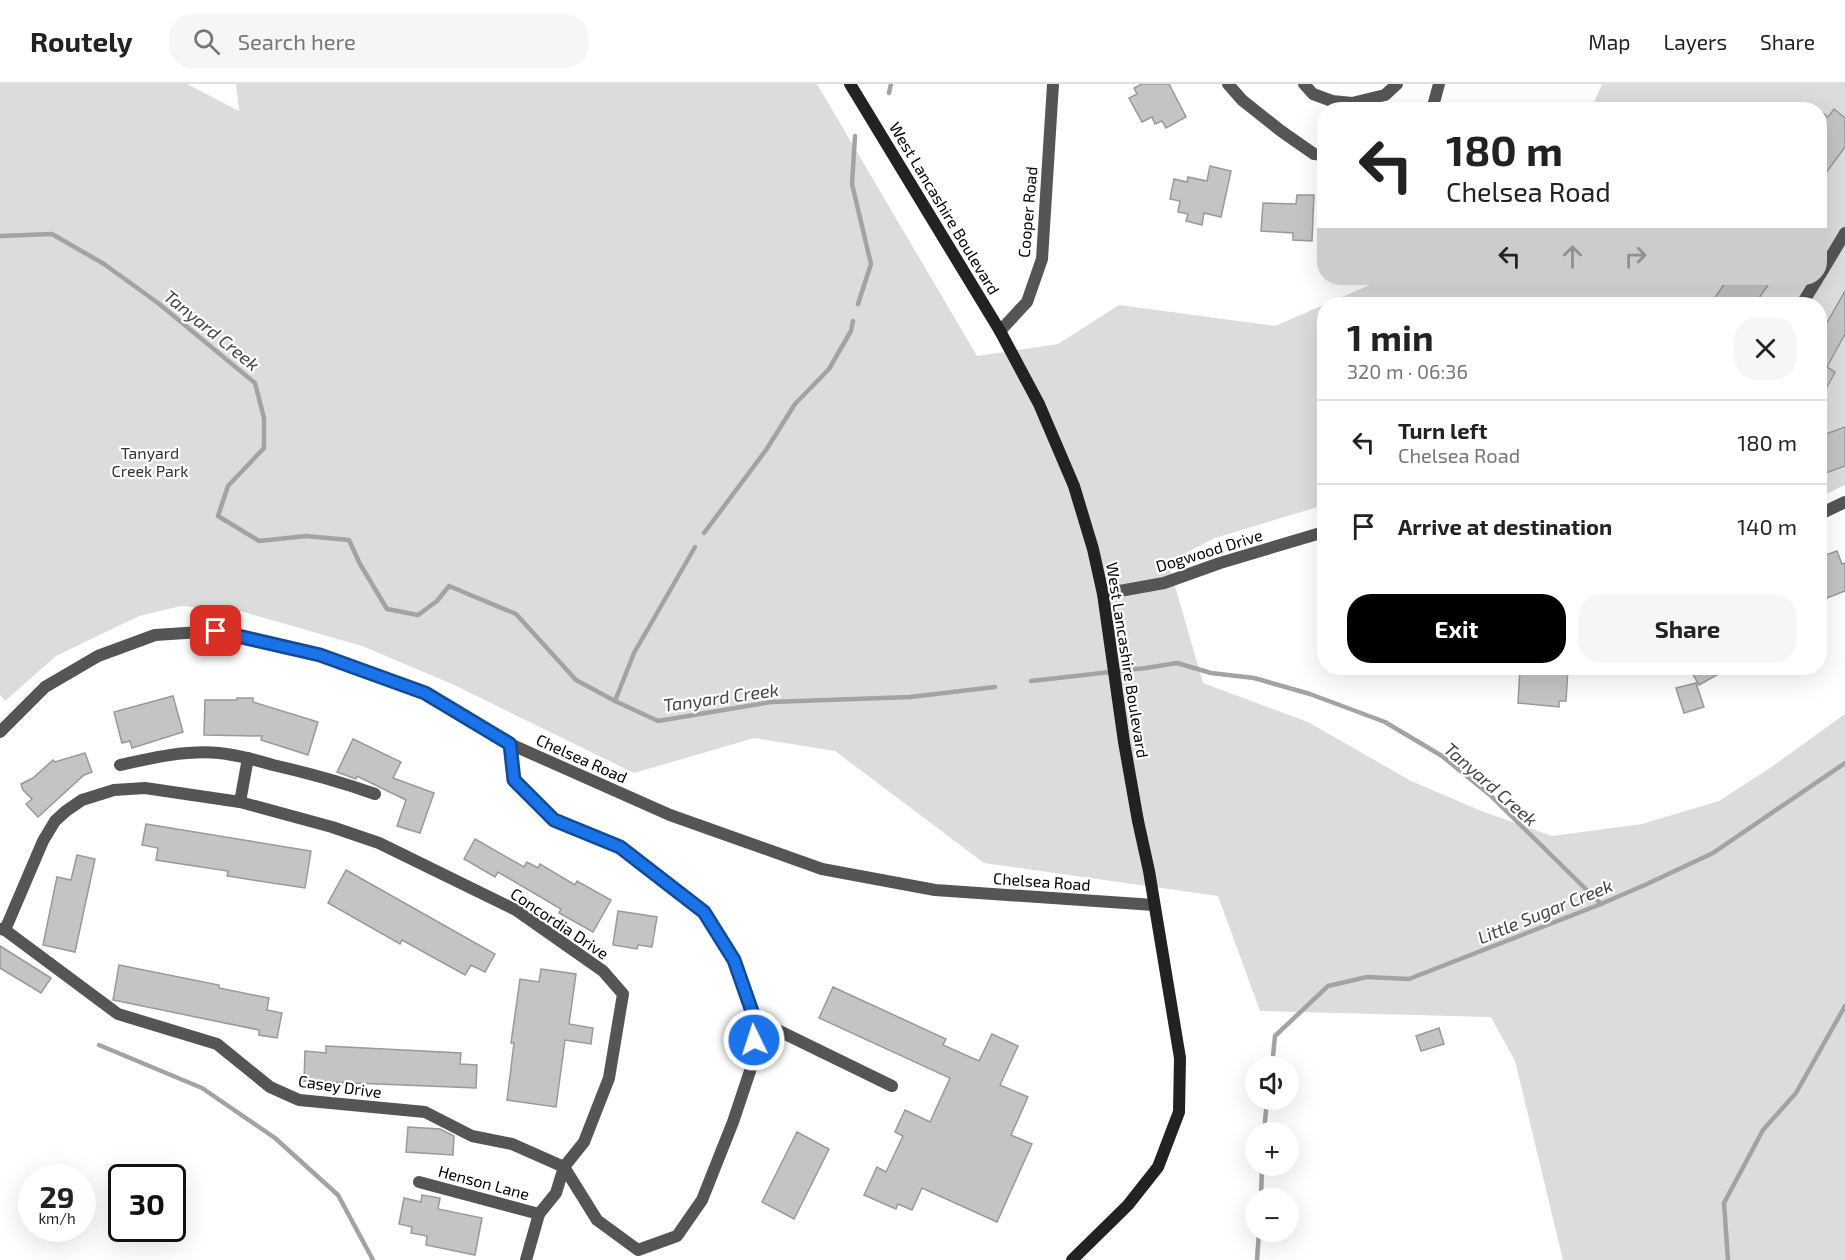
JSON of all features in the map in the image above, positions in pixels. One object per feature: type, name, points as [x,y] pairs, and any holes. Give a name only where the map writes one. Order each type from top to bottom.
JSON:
[{"type":"main road","name":"West Lancashire Boulevard","points":[[850,84],[1000,331],[1039,404],[1074,486],[1093,549],[1103,594],[1124,742],[1180,1058],[1179,1112],[1158,1167],[1128,1205],[1072,1260]]},
{"type":"street","name":"Cooper Road","points":[[1000,331],[1027,302],[1042,259],[1053,84]]},
{"type":"street","points":[[1228,84],[1242,100],[1281,131],[1317,154]]},
{"type":"street","points":[[1304,84],[1313,94],[1342,102]]},
{"type":"street","points":[[1356,102],[1385,95],[1397,84]]},
{"type":"street","points":[[1434,102],[1439,84]]},
{"type":"street","points":[[1827,263],[1845,233]]},
{"type":"street","points":[[1827,511],[1845,502]]},
{"type":"street","name":"Dogwood Drive","points":[[1103,594],[1164,583],[1220,563],[1317,534]]},
{"type":"street","name":"Chelsea Road","points":[[0,732],[45,687],[98,656],[155,634],[216,631],[320,655],[425,693],[510,744],[670,815],[822,869],[935,890],[1154,905]]},
{"type":"street","points":[[510,744],[514,780],[554,820],[620,847],[704,912],[734,960],[754,1017],[753,1062],[734,1122],[702,1200],[677,1236],[638,1250],[597,1220],[564,1167]]},
{"type":"street","points":[[120,765],[179,754],[218,753],[248,758],[335,780],[375,794]]},
{"type":"street","points":[[240,802],[248,758]]},
{"type":"street","name":"Concordia Drive","points":[[2,930],[43,841],[55,821],[82,800],[114,790],[145,788],[240,802],[332,827],[379,843],[516,910],[603,971],[623,994],[609,1078],[584,1142],[564,1167]]},
{"type":"street","name":"Casey Drive","points":[[2,930],[118,1014],[217,1044],[270,1087],[299,1100],[425,1112],[472,1136],[512,1144],[564,1167]]},
{"type":"street","points":[[754,1017],[892,1086]]},
{"type":"street","points":[[526,1260],[539,1214],[556,1193],[564,1167]]},
{"type":"street","name":"Henson Lane","points":[[420,1182],[539,1214]]},
{"type":"green space","name":"Tanyard Creek Park","points":[[0,84],[187,84],[239,111],[236,84],[817,84],[977,356],[1058,344],[1119,305],[1275,326],[1317,308],[1317,507],[1215,538],[1168,562],[1203,683],[1308,722],[1411,781],[1484,812],[1552,836],[1642,824],[1719,801],[1770,768],[1845,714],[1845,1260],[1563,1260],[1515,1061],[1491,1017],[1260,1011],[1218,896],[984,863],[835,751],[754,738],[634,773],[452,684],[362,646],[240,611],[181,606],[139,616],[56,656],[5,701],[0,695]]},
{"type":"green space","points":[[1602,84],[1845,84],[1845,485],[1827,494],[1827,297],[1342,297],[1370,285],[1827,285],[1827,102],[1594,102]]},
{"type":"building","points":[[1142,84],[1169,84],[1186,117],[1166,128],[1162,121],[1155,124],[1152,117],[1142,122],[1129,98],[1137,94],[1134,88]]},
{"type":"building","points":[[1834,109],[1845,118],[1845,147],[1827,171],[1827,116]]},
{"type":"building","points":[[1210,166],[1231,171],[1221,217],[1204,213],[1202,225],[1186,221],[1188,214],[1178,212],[1180,201],[1170,199],[1174,179],[1187,182],[1188,177],[1207,181]]},
{"type":"building","points":[[1297,195],[1314,195],[1312,241],[1293,240],[1293,233],[1261,231],[1263,203],[1296,204]]},
{"type":"building","points":[[1723,285],[1768,285],[1760,297],[1716,297]]},
{"type":"building","points":[[1845,291],[1845,334],[1827,367],[1827,323]]},
{"type":"building","points":[[1827,367],[1835,372],[1827,387]]},
{"type":"building","points":[[1845,427],[1845,466],[1827,472],[1827,433]]},
{"type":"building","points":[[1837,551],[1842,564],[1845,563],[1845,591],[1827,598],[1827,555]]},
{"type":"building","points":[[1520,675],[1568,675],[1566,701],[1559,701],[1559,707],[1518,703]]},
{"type":"building","points":[[1693,675],[1717,675],[1699,685]]},
{"type":"building","points":[[1696,683],[1704,707],[1684,713],[1676,688]]},
{"type":"building","points":[[173,696],[183,732],[132,748],[130,741],[122,743],[114,712]]},
{"type":"building","points":[[237,698],[253,698],[253,702],[318,722],[308,755],[261,740],[262,736],[204,735],[205,700],[237,700]]},
{"type":"building","points":[[353,739],[401,762],[393,778],[434,793],[420,833],[397,826],[406,800],[357,776],[356,779],[337,772]]},
{"type":"building","points":[[85,753],[92,772],[84,775],[38,817],[26,804],[32,799],[23,790],[21,784],[33,778],[53,760],[55,762]]},
{"type":"building","points":[[146,824],[311,851],[305,888],[227,876],[228,871],[156,860],[158,848],[142,845]]},
{"type":"building","points":[[475,839],[524,867],[527,862],[538,868],[540,864],[575,885],[577,881],[611,900],[593,932],[559,913],[561,909],[498,872],[495,877],[464,859]]},
{"type":"building","points":[[77,855],[95,859],[75,952],[43,945],[57,877],[71,880]]},
{"type":"building","points":[[346,870],[495,954],[485,972],[471,965],[465,975],[402,940],[400,944],[328,903]]},
{"type":"building","points":[[618,911],[657,917],[652,947],[638,945],[637,949],[613,945]]},
{"type":"building","points":[[0,946],[51,978],[41,993],[0,968]]},
{"type":"building","points":[[119,965],[219,985],[219,988],[269,998],[267,1010],[282,1013],[277,1038],[259,1035],[259,1030],[113,1000]]},
{"type":"building","points":[[541,969],[576,974],[569,1024],[593,1028],[591,1044],[565,1040],[556,1107],[507,1100],[514,1043],[511,1043],[520,979],[539,982]]},
{"type":"building","points":[[833,987],[946,1039],[943,1045],[979,1061],[992,1034],[1018,1046],[1000,1085],[1028,1097],[1011,1135],[1032,1144],[997,1222],[922,1188],[912,1210],[898,1204],[896,1209],[864,1195],[877,1167],[886,1172],[903,1136],[895,1132],[905,1110],[930,1122],[950,1078],[819,1018]]},
{"type":"building","points":[[1439,1028],[1444,1044],[1421,1051],[1416,1036]]},
{"type":"building","points":[[326,1046],[461,1053],[460,1064],[477,1065],[476,1088],[304,1081],[305,1051],[326,1053]]},
{"type":"building","points":[[408,1127],[440,1129],[454,1136],[453,1155],[406,1152]]},
{"type":"building","points":[[797,1132],[829,1149],[794,1219],[762,1202]]},
{"type":"building","points":[[422,1195],[440,1198],[438,1209],[482,1218],[475,1255],[426,1245],[427,1236],[411,1233],[412,1227],[399,1224],[404,1198],[421,1202]]},
{"type":"waterway","points":[[889,93],[891,84]]},
{"type":"waterway","points":[[855,136],[852,184],[871,264],[858,304]]},
{"type":"waterway","name":"Tanyard Creek","points":[[0,236],[52,234],[104,264],[158,303],[255,383],[264,418],[264,448],[228,486],[218,516],[259,541],[306,536],[349,540],[360,564],[387,609],[418,615],[437,601],[449,586],[516,614],[576,680],[658,721],[771,702],[910,697],[995,687]]},
{"type":"waterway","points":[[704,533],[766,450],[795,404],[829,369],[851,331],[853,321]]},
{"type":"waterway","points":[[615,701],[634,653],[695,547]]},
{"type":"waterway","name":"Tanyard Creek","points":[[1031,681],[1177,663],[1211,673],[1254,678],[1310,694],[1385,722],[1442,756],[1490,795],[1601,904]]},
{"type":"waterway","name":"Little Sugar Creek","points":[[1273,1056],[1275,1036],[1328,986],[1367,977],[1409,979],[1601,904],[1713,853],[1845,763]]},
{"type":"waterway","points":[[1728,1260],[1724,1203],[1763,1130],[1796,1093],[1845,1006]]},
{"type":"waterway","points":[[99,1045],[202,1088],[275,1138],[338,1195],[373,1260]]},
{"type":"waterway","name":"Little Sugar Creek","points":[[1265,1122],[1266,1110]]},
{"type":"waterway","name":"Little Sugar Creek","points":[[1261,1188],[1262,1176]]},
{"type":"waterway","name":"Little Sugar Creek","points":[[1257,1260],[1258,1242]]},
{"type":"route","points":[[216,631],[320,655],[425,693],[510,744],[514,780],[554,820],[620,847],[704,912],[734,960],[754,1017],[754,1040]]}]
